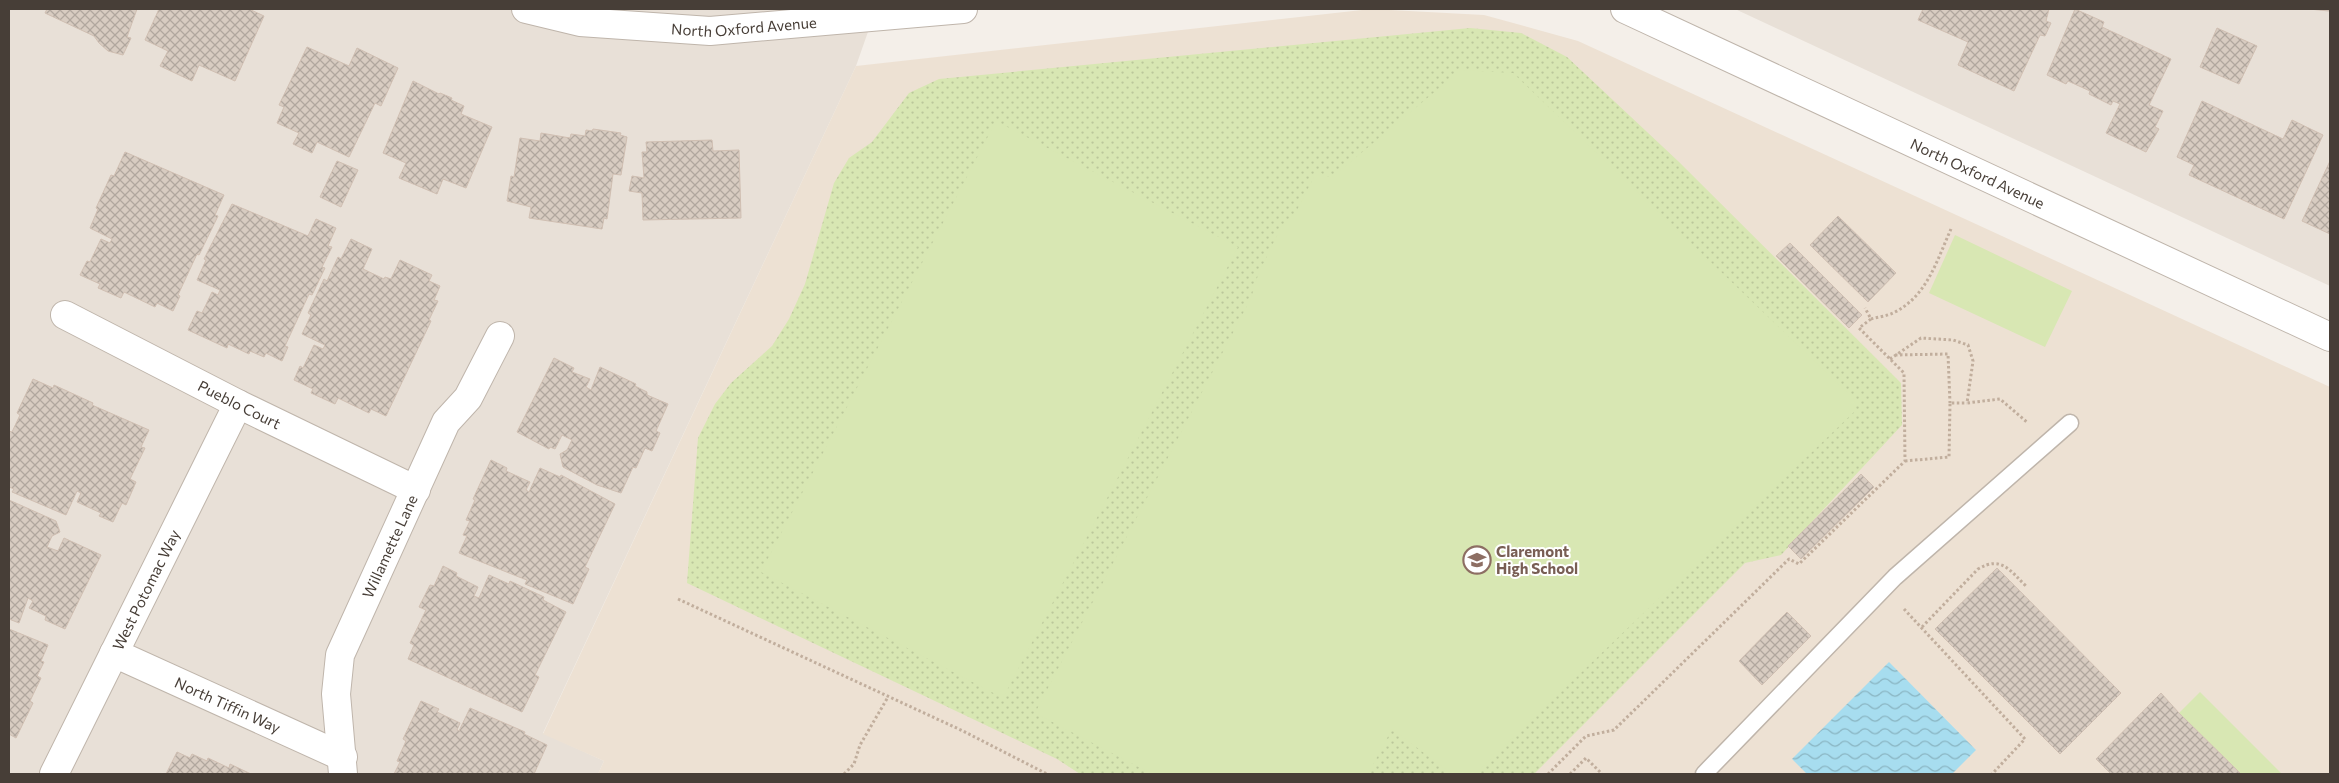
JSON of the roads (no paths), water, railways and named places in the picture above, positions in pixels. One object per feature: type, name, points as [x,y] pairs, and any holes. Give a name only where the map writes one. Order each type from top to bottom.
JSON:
[{"type":"street","name":"North Oxford Avenue","points":[[526,9],[580,22],[710,31],[903,12],[963,9]]},
{"type":"street","name":"North Oxford Avenue","points":[[1625,9],[2330,337]]},
{"type":"street","name":"Pueblo Court","points":[[65,315],[238,404],[416,490]]},
{"type":"street","name":"Willamette Lane","points":[[343,766],[336,694],[340,655],[446,422],[468,398],[500,336]]},
{"type":"street","name":"West Potomac Way","points":[[54,774],[238,404]]},
{"type":"street","name":"North Tiffin Way","points":[[114,653],[343,766]]},
{"type":"lane","points":[[1704,774],[1884,588],[2070,424]]},
{"type":"water","points":[[1889,662],[1976,750],[1952,774],[1807,774],[1792,759]]},
{"type":"place","name":"Claremont High School","points":[[1477,560]]}]
